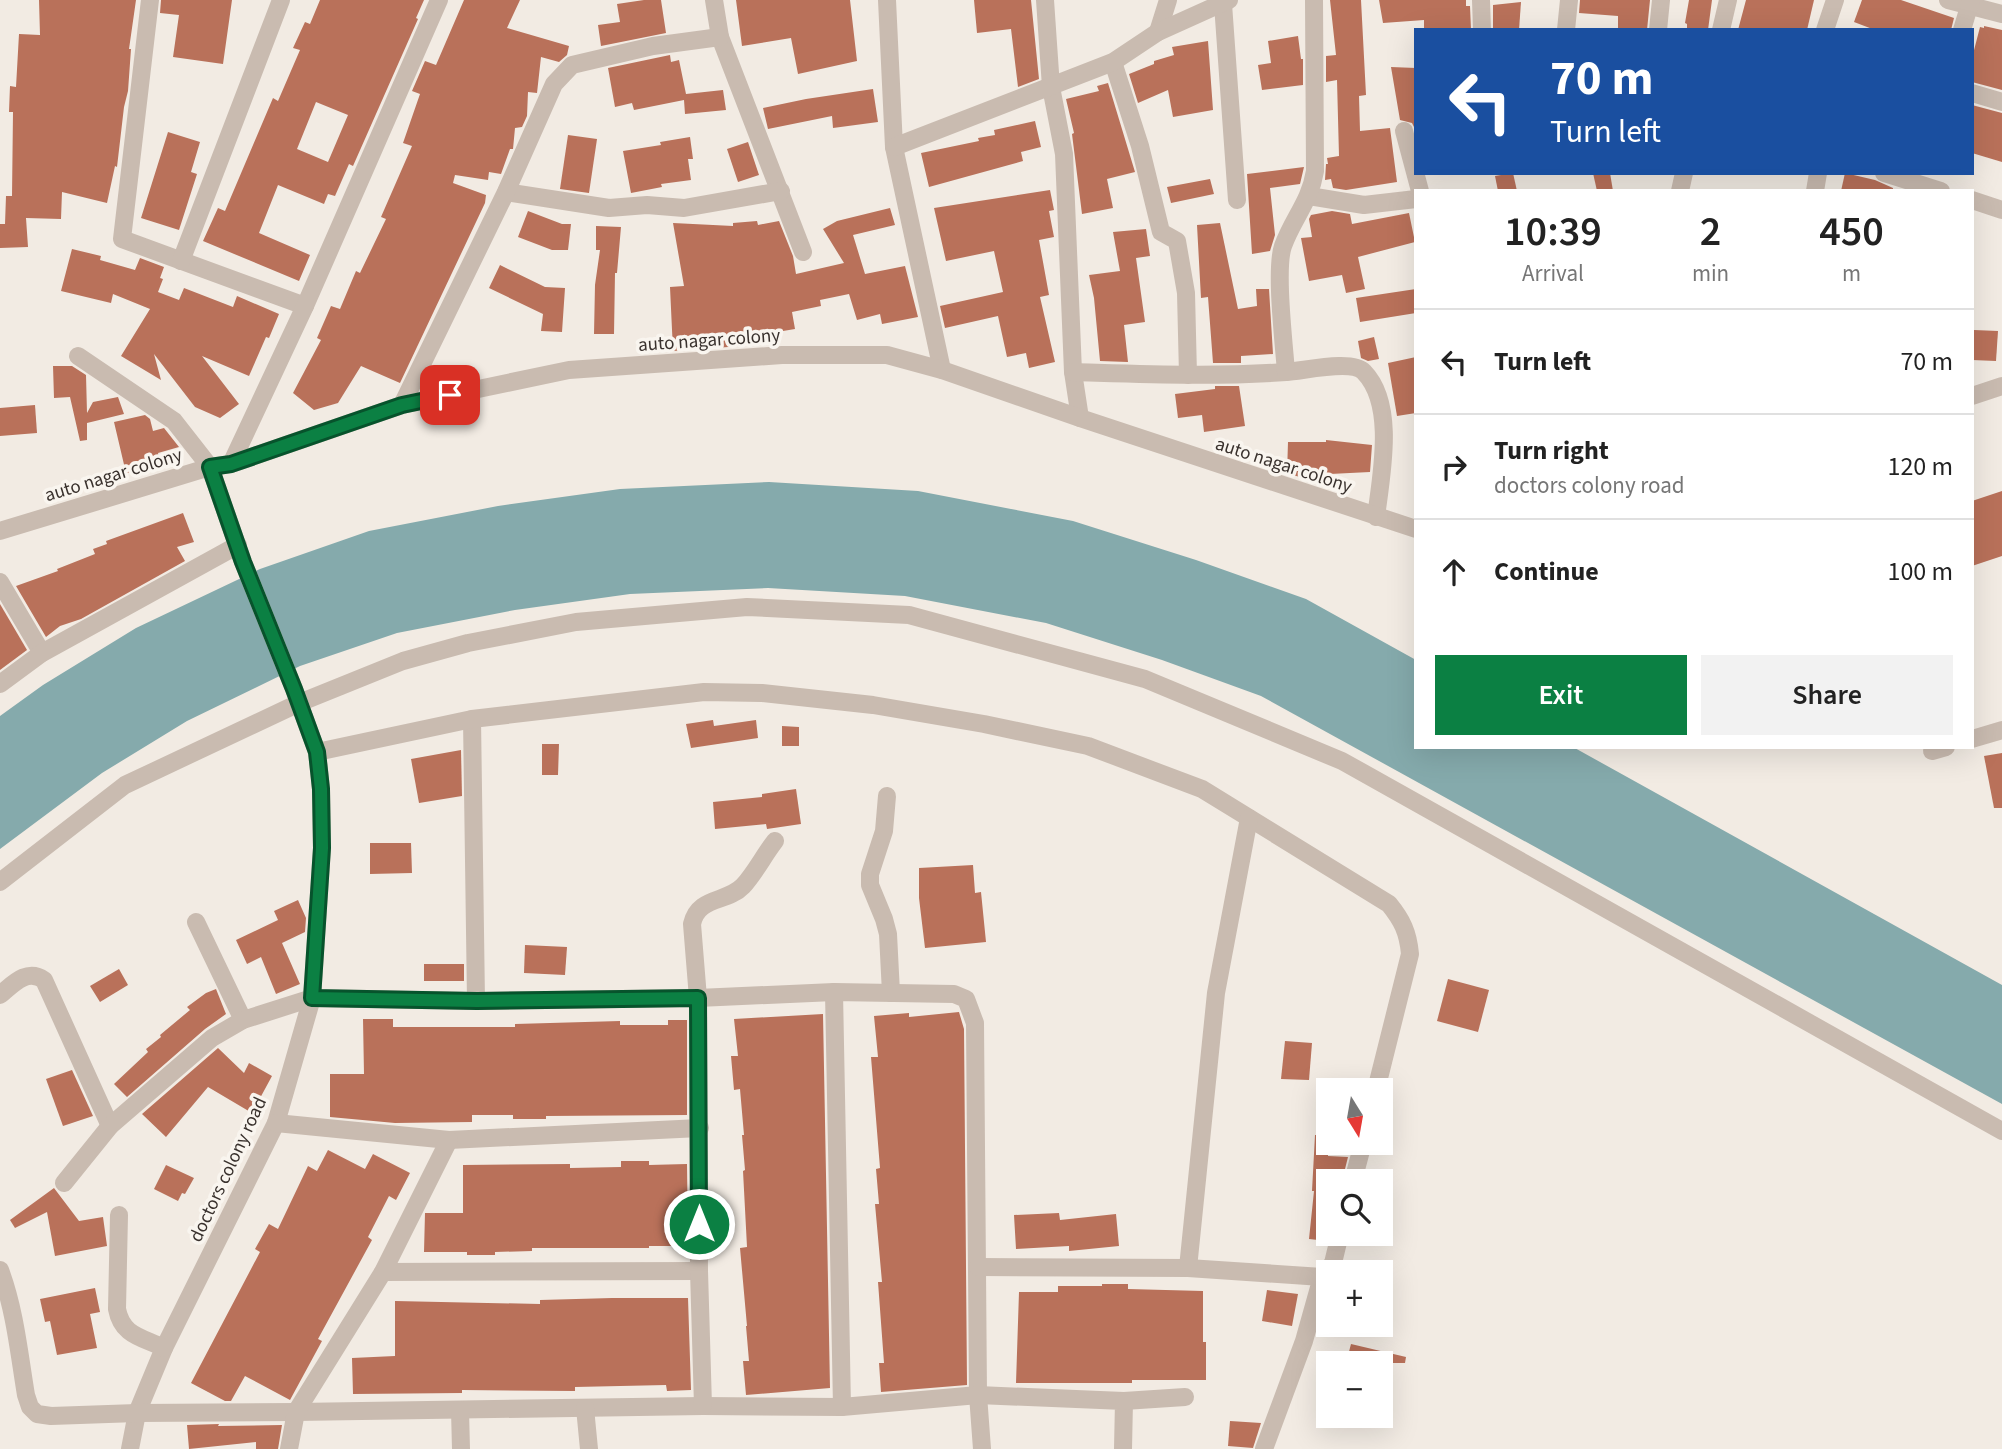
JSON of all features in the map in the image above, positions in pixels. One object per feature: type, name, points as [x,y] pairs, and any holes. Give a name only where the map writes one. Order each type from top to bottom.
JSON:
[{"type":"street","points":[[150,0],[121,239],[305,306]]},
{"type":"street","points":[[181,261],[281,0]]},
{"type":"street","points":[[231,464],[305,306],[439,0]]},
{"type":"street","points":[[714,0],[720,37],[803,252]]},
{"type":"street","points":[[887,0],[894,147],[942,370]]},
{"type":"street","points":[[1045,0],[1051,87],[1064,154],[1073,372],[1080,418]]},
{"type":"street","points":[[1158,32],[1168,0]]},
{"type":"street","points":[[1286,372],[1280,270],[1282,248],[1309,196],[1315,171],[1314,0]]},
{"type":"street","points":[[1481,0],[1482,28]]},
{"type":"street","points":[[1566,28],[1569,0]]},
{"type":"street","points":[[1658,28],[1661,0]]},
{"type":"street","points":[[1721,28],[1728,0]]},
{"type":"street","points":[[1826,28],[1835,0]]},
{"type":"street","points":[[1948,0],[1970,3],[2002,14]]},
{"type":"street","points":[[894,147],[1114,62],[1158,32],[1226,2],[1237,200]]},
{"type":"street","points":[[1963,28],[1970,3]]},
{"type":"street","points":[[402,405],[506,192],[555,84],[572,65],[653,46],[720,37]]},
{"type":"street","points":[[1114,62],[1140,146],[1161,232],[1177,241],[1186,293],[1188,375]]},
{"type":"street","points":[[1974,94],[2002,102]]},
{"type":"street","points":[[1404,131],[1414,165]]},
{"type":"street","points":[[1896,175],[1921,179],[1938,189]]},
{"type":"street","points":[[506,192],[609,208],[646,205],[684,208],[781,191]]},
{"type":"street","points":[[1309,196],[1364,205],[1414,199]]},
{"type":"street","points":[[1974,201],[2002,210]]},
{"type":"street","name":"auto nagar colony","points":[[0,531],[210,467],[231,464],[402,405],[569,370],[782,355],[887,355],[942,370],[1414,528]]},
{"type":"street","name":"doctors colony road","points":[[78,356],[174,421],[210,467],[240,554],[317,752],[321,789],[322,848],[312,998],[276,1123],[164,1348],[137,1413],[130,1449]]},
{"type":"street","points":[[1073,372],[1188,375],[1286,372],[1350,366],[1362,370],[1378,396],[1384,432],[1376,517]]},
{"type":"street","points":[[1974,395],[2002,386]]},
{"type":"street","points":[[0,684],[42,653],[240,554]]},
{"type":"street","points":[[0,582],[42,653]]},
{"type":"street","points":[[0,883],[125,785],[296,696],[403,661],[468,643],[576,622],[747,607],[909,615],[1144,679],[1342,761],[2002,1130]]},
{"type":"street","points":[[317,752],[472,719],[704,692],[762,693],[873,705],[984,724],[1088,746],[1202,789],[1389,904],[1403,920],[1409,938],[1410,954],[1379,1078]]},
{"type":"street","points":[[472,719],[477,1001]]},
{"type":"street","points":[[1974,738],[2002,730]]},
{"type":"street","points":[[887,796],[884,831],[870,874],[870,885],[888,934],[891,993]]},
{"type":"street","points":[[1188,1268],[1216,993],[1249,818]]},
{"type":"street","points":[[703,1406],[699,1271],[698,998],[692,924],[694,915],[702,906],[735,893],[743,886],[775,841]]},
{"type":"street","points":[[196,922],[243,1020]]},
{"type":"street","points":[[0,995],[25,977],[38,976],[44,980],[110,1126]]},
{"type":"street","points":[[834,992],[842,1407]]},
{"type":"street","points":[[64,1183],[110,1126],[212,1038],[243,1020],[312,998],[477,1001],[698,998],[834,992],[954,994],[966,999],[975,1023],[978,1395],[982,1449]]},
{"type":"street","points":[[276,1123],[449,1140],[699,1128]]},
{"type":"street","points":[[289,1449],[296,1412],[383,1272],[449,1140]]},
{"type":"street","points":[[119,1215],[117,1309],[120,1322],[125,1329],[164,1348]]},
{"type":"street","points":[[978,1267],[1188,1268],[1316,1278]]},
{"type":"street","points":[[0,1270],[7,1289],[30,1407],[37,1414],[51,1416],[703,1406],[842,1407],[978,1395],[1124,1401],[1185,1397]]},
{"type":"street","points":[[383,1272],[699,1271]]},
{"type":"street","points":[[1264,1449],[1304,1341],[1316,1297]]},
{"type":"street","points":[[1123,1449],[1124,1401]]},
{"type":"street","points":[[585,1408],[589,1449]]},
{"type":"street","points":[[460,1410],[461,1449]]},
{"type":"water","points":[[769,482],[918,491],[1073,521],[1306,599],[1414,659],[1414,749],[1577,749],[2002,985],[2002,1104],[1261,696],[1162,660],[1046,623],[905,596],[768,588],[630,594],[515,610],[397,633],[300,666],[187,721],[102,773],[0,849],[0,716],[43,685],[136,628],[260,569],[369,531],[498,506],[620,489]]},
{"type":"building","points":[[39,0],[136,0],[129,49],[128,91],[117,167],[115,166],[107,203],[62,192],[61,219],[26,218],[28,247],[0,248],[0,224],[5,224],[6,196],[12,196],[13,112],[9,112],[10,86],[16,87],[19,34],[40,35]]},
{"type":"building","points":[[161,0],[232,0],[223,64],[173,57],[179,15],[160,13]]},
{"type":"building","points":[[320,0],[424,0],[353,166],[349,164],[335,196],[328,194],[324,204],[278,185],[259,233],[310,255],[299,281],[203,241],[218,208],[225,211],[273,98],[278,101],[300,50],[293,48],[305,22],[310,24]],"holes":[[[316,102],[348,115],[328,162],[297,149]]]},
{"type":"building","points":[[464,0],[520,0],[507,28],[569,46],[567,55],[559,62],[541,57],[537,93],[528,92],[527,116],[522,127],[515,128],[513,149],[510,149],[501,174],[489,172],[488,180],[455,175],[453,183],[486,195],[485,203],[400,383],[361,366],[338,403],[314,410],[293,393],[321,340],[317,338],[331,306],[340,309],[356,271],[360,273],[386,219],[381,217],[412,146],[403,143],[420,94],[412,91],[425,61],[436,65]]},
{"type":"building","points":[[661,0],[666,33],[601,46],[598,25],[620,22],[617,4]]},
{"type":"building","points":[[736,0],[850,0],[857,61],[798,74],[791,38],[742,46]]},
{"type":"building","points":[[974,0],[1031,0],[1039,79],[1018,87],[1011,29],[977,33]]},
{"type":"building","points":[[1330,0],[1361,0],[1366,95],[1359,96],[1360,131],[1390,128],[1397,182],[1346,190],[1333,188],[1331,179],[1325,180],[1327,158],[1339,156],[1337,80],[1326,82],[1326,56],[1336,55]]},
{"type":"building","points":[[1379,0],[1466,0],[1466,6],[1470,6],[1471,28],[1424,28],[1424,20],[1383,23]]},
{"type":"building","points":[[1580,0],[1650,0],[1647,28],[1618,28],[1618,16],[1579,13]]},
{"type":"building","points":[[1689,0],[1712,0],[1708,28],[1687,28],[1685,23]]},
{"type":"building","points":[[1746,0],[1814,0],[1807,28],[1739,28]]},
{"type":"building","points":[[1862,0],[1901,0],[1954,18],[1952,28],[1870,28],[1854,22]]},
{"type":"building","points":[[1521,2],[1519,28],[1493,28],[1493,5]]},
{"type":"building","points":[[1980,27],[2002,30],[2002,90],[1974,83],[1974,50]]},
{"type":"building","points":[[1298,36],[1303,59],[1303,85],[1262,90],[1258,65],[1271,63],[1268,41]]},
{"type":"building","points":[[1208,41],[1213,110],[1173,117],[1168,90],[1138,103],[1129,74],[1154,64],[1154,61],[1174,55],[1172,47]]},
{"type":"building","points":[[670,55],[671,62],[679,60],[686,94],[723,90],[726,110],[685,114],[684,100],[634,110],[632,103],[615,107],[608,68]]},
{"type":"building","points":[[1391,67],[1414,68],[1414,127],[1412,123],[1400,120]]},
{"type":"building","points":[[1108,83],[1135,172],[1107,179],[1113,208],[1082,214],[1074,133],[1066,99],[1099,91],[1097,86]]},
{"type":"building","points":[[873,89],[878,122],[833,128],[832,116],[768,129],[763,108]]},
{"type":"building","points":[[1974,106],[2002,113],[2002,162],[1974,154]]},
{"type":"building","points":[[1035,121],[1041,147],[1021,152],[1023,161],[929,187],[921,153],[979,141],[978,138],[995,135],[994,130]]},
{"type":"building","points":[[168,132],[200,142],[191,172],[197,174],[179,230],[141,218]]},
{"type":"building","points":[[568,135],[597,139],[589,193],[560,189]]},
{"type":"building","points":[[690,137],[693,159],[688,159],[691,180],[661,184],[662,187],[631,193],[623,151]]},
{"type":"building","points":[[748,142],[759,175],[738,182],[727,149]]},
{"type":"building","points":[[1304,167],[1300,184],[1270,188],[1275,235],[1270,251],[1252,254],[1247,174]]},
{"type":"building","points":[[1513,175],[1517,189],[1498,189],[1495,176]]},
{"type":"building","points":[[1593,175],[1610,175],[1613,189],[1597,189]]},
{"type":"building","points":[[1845,175],[1875,180],[1893,188],[1893,189],[1841,189]]},
{"type":"building","points":[[1210,179],[1214,194],[1171,203],[1167,187]]},
{"type":"building","points":[[1050,190],[1054,210],[1049,211],[1054,237],[1039,240],[1049,295],[1040,297],[1055,362],[1029,368],[1026,353],[1007,357],[998,316],[945,328],[940,306],[1003,292],[994,251],[946,261],[934,208]]},
{"type":"building","points":[[890,208],[895,225],[853,235],[865,274],[905,266],[918,317],[882,324],[880,314],[857,320],[849,294],[820,300],[821,306],[792,312],[795,329],[741,338],[742,346],[673,351],[670,287],[684,286],[673,223],[733,226],[733,223],[757,221],[758,225],[779,221],[793,256],[796,274],[844,263],[823,229],[837,221]]},
{"type":"building","points":[[528,211],[562,224],[571,224],[568,250],[552,250],[518,237]]},
{"type":"building","points":[[1332,211],[1350,214],[1352,224],[1409,213],[1414,242],[1358,257],[1365,289],[1346,293],[1342,275],[1309,281],[1301,238],[1312,237],[1309,219],[1311,215]]},
{"type":"building","points":[[1220,223],[1238,309],[1257,306],[1256,289],[1269,289],[1273,354],[1241,356],[1241,363],[1213,363],[1208,297],[1201,298],[1197,225]]},
{"type":"building","points":[[596,226],[621,227],[615,273],[614,334],[594,334],[595,285],[600,250],[596,250]]},
{"type":"building","points":[[1146,229],[1150,256],[1136,258],[1145,322],[1124,325],[1128,362],[1100,361],[1089,275],[1120,271],[1113,232]]},
{"type":"building","points":[[72,249],[101,256],[100,260],[135,270],[140,258],[164,267],[158,292],[179,300],[184,288],[233,307],[237,296],[279,314],[249,376],[202,356],[239,404],[220,418],[195,407],[154,354],[161,380],[121,356],[150,309],[113,294],[111,303],[61,291]]},
{"type":"building","points":[[500,265],[545,287],[565,288],[562,332],[541,331],[543,314],[489,288]]},
{"type":"building","points":[[1414,289],[1414,313],[1360,322],[1356,298]]},
{"type":"building","points":[[1974,330],[1998,331],[1996,361],[1974,360]]},
{"type":"building","points":[[1374,337],[1379,359],[1368,361],[1361,358],[1358,341]]},
{"type":"building","points":[[1414,357],[1414,413],[1397,416],[1388,363]]},
{"type":"building","points":[[53,366],[72,366],[86,375],[87,413],[93,402],[118,397],[124,414],[87,423],[87,440],[80,441],[70,397],[54,398]]},
{"type":"building","points":[[1215,386],[1239,386],[1245,426],[1204,432],[1202,415],[1178,418],[1175,394],[1215,389]]},
{"type":"building","points":[[35,405],[37,433],[0,436],[0,408]]},
{"type":"building","points":[[145,415],[150,419],[153,431],[164,428],[179,447],[158,453],[161,466],[126,473],[114,422]]},
{"type":"building","points":[[1326,440],[1372,445],[1370,472],[1310,475],[1310,479],[1287,474],[1288,442]]},
{"type":"building","points":[[2002,491],[2002,556],[1974,565],[1974,500]]},
{"type":"building","points":[[183,513],[194,542],[177,547],[185,561],[81,619],[60,626],[46,637],[16,586],[95,554],[93,549],[107,544],[106,541]]},
{"type":"building","points":[[0,604],[27,650],[0,670]]},
{"type":"building","points":[[713,720],[714,726],[756,720],[758,738],[691,748],[686,724]]},
{"type":"building","points":[[782,726],[799,727],[799,746],[782,746]]},
{"type":"building","points":[[542,744],[559,744],[558,775],[542,775]]},
{"type":"building","points":[[461,750],[462,796],[419,803],[411,759]]},
{"type":"building","points":[[2002,753],[2002,808],[1994,808],[1984,756]]},
{"type":"building","points":[[796,789],[801,824],[767,829],[766,824],[715,829],[713,802],[762,797],[762,794]]},
{"type":"building","points":[[370,843],[411,843],[412,873],[370,874]]},
{"type":"building","points":[[973,865],[975,893],[981,892],[986,942],[925,948],[919,898],[919,868]]},
{"type":"building","points":[[298,900],[306,918],[305,932],[282,943],[300,984],[276,994],[261,957],[247,964],[236,940],[278,920],[274,911]]},
{"type":"building","points":[[525,945],[567,947],[565,975],[524,973]]},
{"type":"building","points":[[424,964],[464,964],[464,981],[424,981]]},
{"type":"building","points":[[119,969],[128,985],[100,1002],[90,986]]},
{"type":"building","points":[[1448,979],[1489,990],[1478,1032],[1437,1021]]},
{"type":"building","points":[[216,989],[226,1014],[127,1097],[114,1084],[148,1052],[146,1049],[161,1037],[160,1035],[190,1010],[187,1007]]},
{"type":"building","points":[[959,1012],[964,1029],[967,1385],[881,1392],[879,1363],[884,1363],[878,1282],[882,1282],[875,1204],[879,1204],[876,1169],[880,1168],[871,1057],[878,1057],[874,1016],[909,1013],[909,1017]]},
{"type":"building","points":[[823,1014],[830,1388],[746,1395],[743,1361],[749,1361],[740,1248],[747,1247],[744,1135],[740,1089],[734,1090],[731,1056],[738,1056],[734,1019]]},
{"type":"building","points":[[363,1019],[393,1019],[393,1027],[515,1027],[515,1024],[620,1021],[620,1025],[668,1025],[668,1020],[687,1020],[687,1115],[546,1116],[546,1119],[513,1119],[513,1115],[472,1115],[472,1122],[395,1123],[330,1117],[330,1074],[364,1074]]},
{"type":"building","points":[[1285,1041],[1312,1043],[1309,1080],[1281,1079]]},
{"type":"building","points":[[218,1048],[244,1073],[249,1063],[272,1076],[252,1113],[208,1087],[166,1137],[142,1114]]},
{"type":"building","points":[[72,1070],[93,1116],[63,1126],[46,1079]]},
{"type":"building","points":[[1316,1135],[1316,1155],[1348,1157],[1345,1169],[1316,1169],[1316,1240],[1309,1239]]},
{"type":"building","points":[[328,1150],[365,1169],[373,1154],[410,1173],[396,1200],[389,1196],[368,1237],[372,1240],[318,1339],[322,1341],[290,1400],[245,1376],[231,1401],[225,1401],[191,1383],[260,1252],[255,1249],[269,1224],[278,1229],[308,1166],[317,1171]]},
{"type":"building","points":[[621,1161],[649,1161],[649,1165],[687,1164],[688,1246],[532,1248],[532,1251],[495,1252],[495,1255],[424,1252],[425,1213],[463,1213],[463,1165],[570,1164],[570,1168],[621,1167]]},
{"type":"building","points":[[166,1165],[194,1178],[178,1201],[154,1189]]},
{"type":"building","points":[[54,1188],[79,1221],[103,1217],[107,1246],[55,1256],[47,1212],[15,1228],[10,1220]]},
{"type":"building","points":[[1059,1213],[1060,1220],[1116,1214],[1119,1246],[1069,1251],[1069,1246],[1016,1249],[1014,1215]]},
{"type":"building","points":[[1128,1284],[1128,1289],[1203,1291],[1206,1380],[1016,1383],[1019,1292],[1058,1292],[1058,1286]]},
{"type":"building","points":[[95,1288],[100,1312],[90,1314],[97,1348],[57,1355],[50,1321],[45,1322],[40,1299]]},
{"type":"building","points":[[1267,1290],[1298,1294],[1292,1326],[1262,1321]]},
{"type":"building","points":[[688,1298],[691,1390],[667,1391],[666,1385],[575,1387],[575,1391],[462,1390],[462,1393],[353,1394],[352,1358],[395,1356],[395,1301],[540,1304],[540,1300]]},
{"type":"building","points":[[1351,1344],[1381,1351],[1349,1351]]},
{"type":"building","points":[[1393,1354],[1406,1357],[1405,1363],[1393,1363]]},
{"type":"building","points":[[1230,1421],[1261,1423],[1253,1448],[1228,1446]]},
{"type":"building","points":[[219,1424],[218,1426],[282,1425],[278,1449],[256,1449],[256,1442],[189,1449],[187,1425]]},
{"type":"route","points":[[450,395],[402,405],[231,464],[210,467],[243,562],[317,752],[322,848],[312,998],[477,1001],[698,998],[699,1224]]}]
